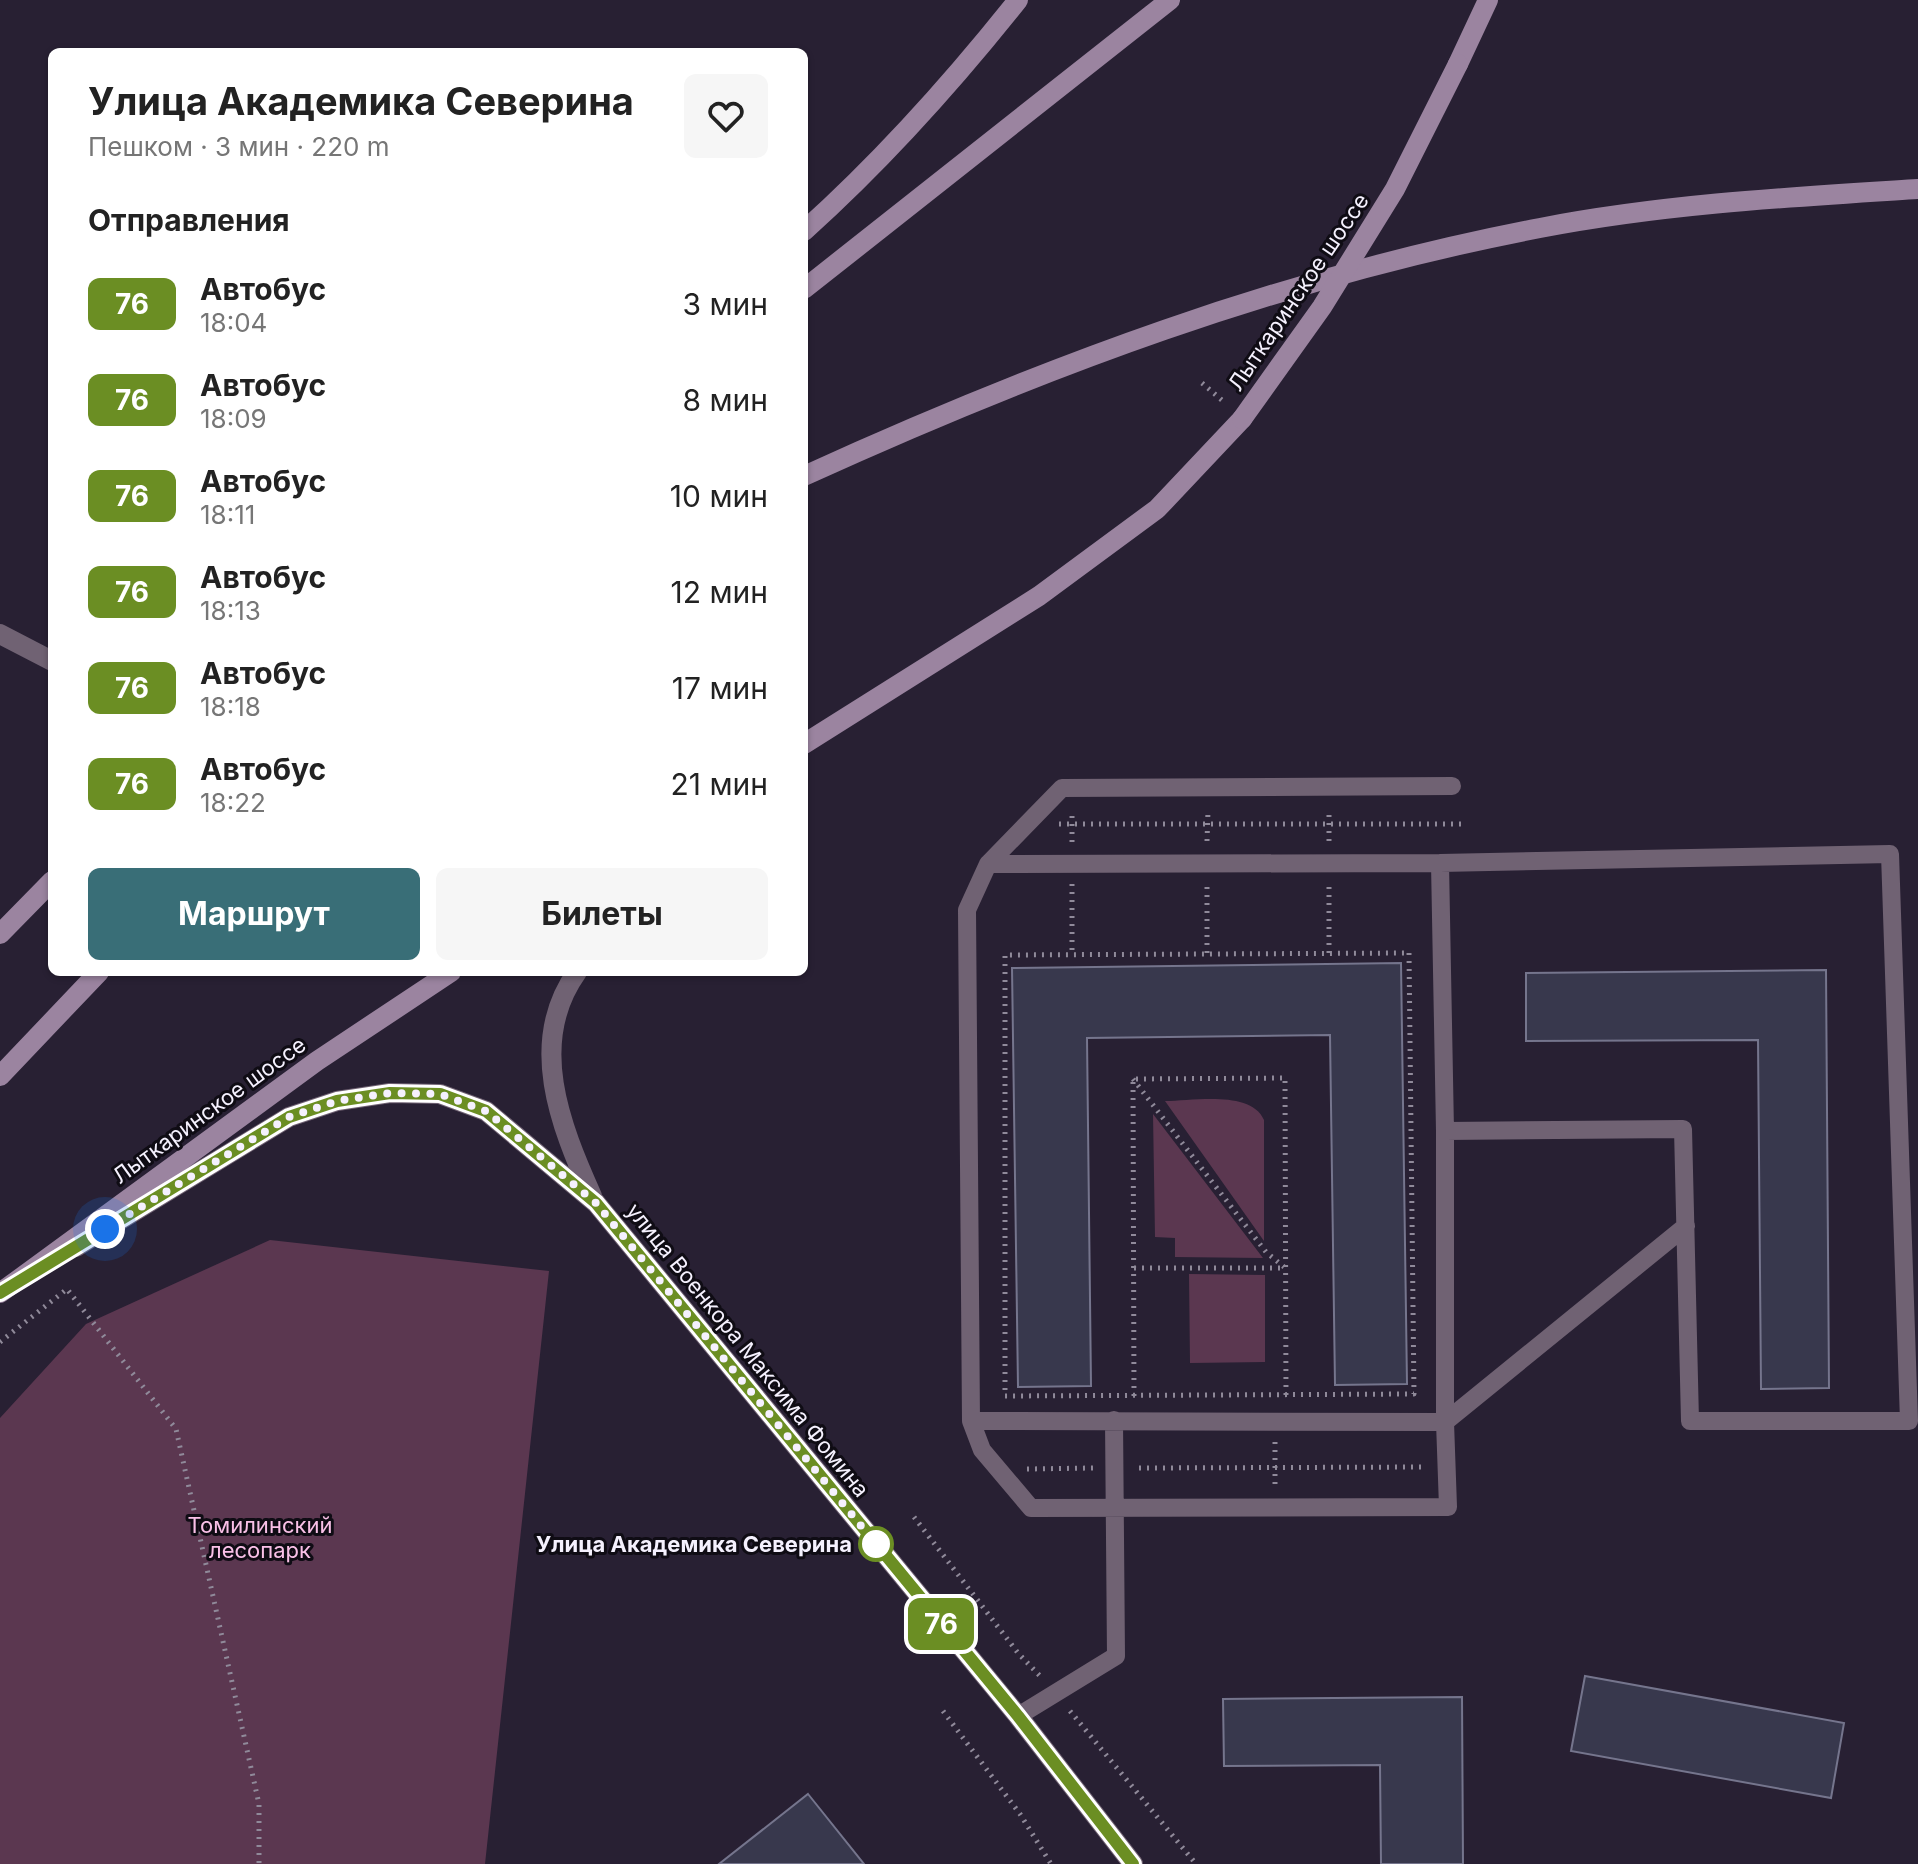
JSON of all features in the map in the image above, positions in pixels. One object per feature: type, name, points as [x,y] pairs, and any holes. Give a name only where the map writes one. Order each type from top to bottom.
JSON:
[{"type":"main road","points":[[808,227],[869,172],[951,84],[1018,0]]},
{"type":"main road","points":[[808,286],[1170,0]]},
{"type":"main road","name":"Лыткаринское шоссе","points":[[808,742],[1039,596],[1157,509],[1242,419],[1322,307],[1395,189],[1488,0]]},
{"type":"main road","points":[[808,474],[957,406],[1149,333],[1326,277],[1541,228],[1734,201],[1918,189]]},
{"type":"main road","points":[[0,934],[48,885]]},
{"type":"main road","points":[[0,1076],[95,976]]},
{"type":"main road","name":"Лыткаринское шоссе","points":[[0,1293],[317,1061],[445,976]]},
{"type":"street","points":[[0,634],[48,659]]},
{"type":"street","points":[[808,748],[829,729]]},
{"type":"street","name":"улица Военкора Максима Фомина","points":[[574,976],[559,996],[550,1053],[563,1132],[596,1203]]},
{"type":"street","name":"улица Военкора Максима Фомина","points":[[0,1293],[289,1117],[337,1101],[390,1093],[440,1094],[486,1111],[596,1203],[1018,1716],[1133,1864]]},
{"type":"lane","points":[[1440,863],[1448,1507],[1031,1508],[982,1450],[971,1421],[967,910],[988,864],[1062,788],[1452,786]]},
{"type":"lane","points":[[988,864],[1440,863],[1890,854],[1909,1421],[1690,1421],[1683,1129],[1445,1131]]},
{"type":"lane","points":[[971,1421],[1445,1422],[1686,1226]]},
{"type":"lane","points":[[1018,1716],[1054,1691],[1116,1656],[1114,1420]]},
{"type":"path","points":[[1026,824],[1464,824]]},
{"type":"path","points":[[1409,953],[1414,1394],[1134,1395],[1005,1396],[1005,955],[1409,953]]},
{"type":"path","points":[[1133,1079],[1285,1078],[1286,1421],[1275,1436],[1275,1508]]},
{"type":"path","points":[[1133,1079],[1266,1252],[1285,1268]]},
{"type":"path","points":[[1133,1079],[1134,1395],[1140,1420],[1139,1508]]},
{"type":"path","points":[[1134,1268],[1285,1268]]},
{"type":"path","points":[[0,1342],[67,1289],[176,1429],[259,1804],[259,1864]]},
{"type":"path","points":[[998,1469],[1447,1467]]},
{"type":"path","points":[[914,1517],[1018,1653],[1054,1691],[1196,1864]]},
{"type":"path","points":[[943,1711],[1020,1814],[1051,1864]]},
{"type":"green space","points":[[1165,1101],[1235,1101],[1247,1104],[1264,1120],[1264,1241]]},
{"type":"green space","points":[[1153,1114],[1263,1258],[1175,1257],[1175,1238],[1155,1237]]},
{"type":"green space","name":"Томилинский лесопарк","points":[[270,1240],[549,1271],[485,1864],[0,1864],[0,1418],[86,1324]]},
{"type":"green space","points":[[1189,1274],[1265,1275],[1265,1362],[1190,1363]]},
{"type":"building","points":[[1401,963],[1407,1384],[1335,1385],[1330,1035],[1087,1038],[1091,1386],[1018,1387],[1012,968]]},
{"type":"building","points":[[1826,970],[1829,1388],[1761,1389],[1758,1040],[1526,1041],[1526,973]]},
{"type":"building","points":[[1585,1676],[1844,1723],[1831,1798],[1571,1751]]},
{"type":"building","points":[[1462,1697],[1463,1864],[1381,1864],[1380,1765],[1224,1766],[1223,1699]]},
{"type":"building","points":[[808,1794],[864,1864],[719,1864]]},
{"type":"bus line","name":"76","points":[[0,1293],[289,1117],[337,1101],[390,1093],[440,1094],[486,1111],[596,1203],[1018,1716],[1133,1864]]},
{"type":"place","name":"Улица Академика Северина","points":[[876,1544]]},
{"type":"route","points":[[105,1229],[289,1117],[337,1101],[390,1093],[440,1094],[486,1111],[596,1203],[876,1544]]}]
